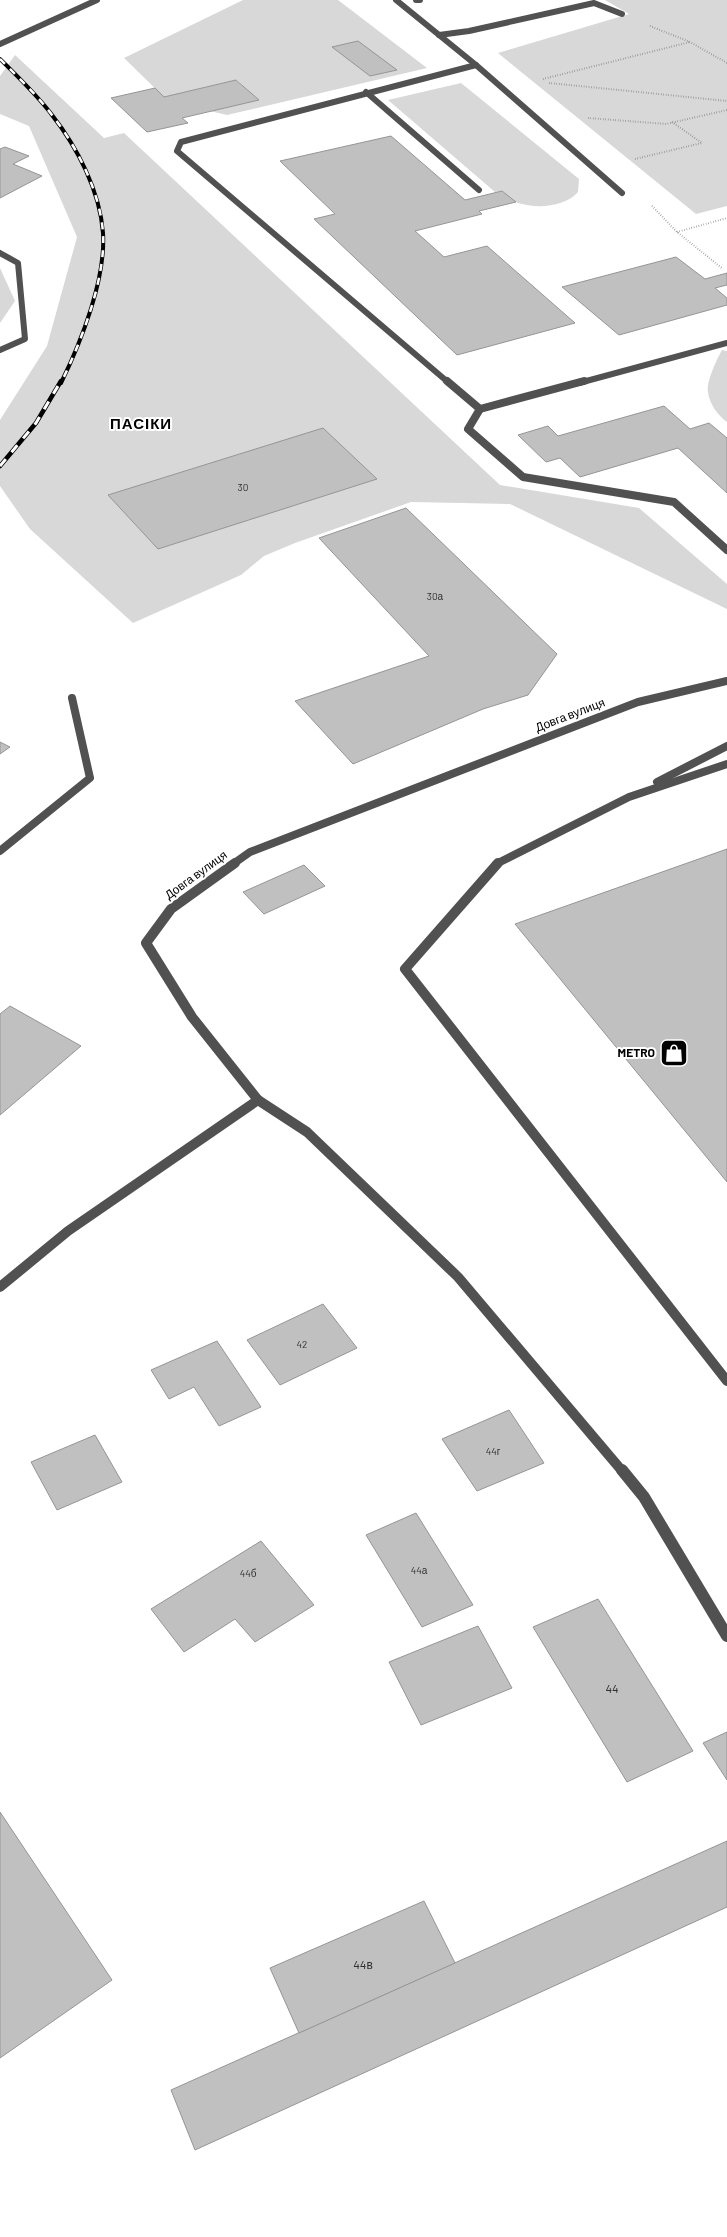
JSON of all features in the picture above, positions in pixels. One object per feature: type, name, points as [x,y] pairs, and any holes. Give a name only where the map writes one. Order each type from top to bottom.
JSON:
[{"type":"street","points":[[0,44],[96,0]]},
{"type":"street","points":[[396,0],[476,65],[622,193]]},
{"type":"street","points":[[439,35],[469,31],[594,3],[622,14]]},
{"type":"street","points":[[476,65],[366,92],[181,142],[177,151],[480,409]]},
{"type":"street","points":[[366,92],[479,190]]},
{"type":"street","points":[[0,253],[18,263],[25,339],[0,350]]},
{"type":"street","points":[[727,343],[480,409],[468,429],[523,477],[674,502],[727,550]]},
{"type":"street","name":"Довга вулиця","points":[[258,1100],[192,1017],[146,943],[171,908],[250,852],[638,702],[727,681]]},
{"type":"street","points":[[0,850],[90,778],[72,698]]},
{"type":"street","points":[[727,746],[496,864],[405,969],[727,1381]]},
{"type":"street","points":[[629,797],[727,764]]},
{"type":"street","points":[[0,1287],[68,1231],[258,1100],[307,1132],[458,1277],[644,1497],[727,1636]]},
{"type":"path","points":[[622,14],[690,42],[727,63]]},
{"type":"path","points":[[690,42],[543,81],[727,101]]},
{"type":"path","points":[[580,118],[666,124],[727,110]]},
{"type":"path","points":[[721,111],[727,116]]},
{"type":"path","points":[[634,160],[702,143],[672,122]]},
{"type":"path","points":[[648,203],[677,232],[723,268]]},
{"type":"path","points":[[677,232],[727,218]]},
{"type":"shaded area","points":[[243,0],[338,0],[427,68],[227,115],[210,111],[258,100],[237,80],[164,97],[124,58]]},
{"type":"shaded area","points":[[605,0],[727,0],[727,206],[696,214],[498,53],[629,14]]},
{"type":"shaded area","points":[[15,55],[104,138],[124,133],[500,485],[639,508],[727,584],[727,609],[510,504],[411,502],[295,543],[264,556],[241,575],[133,623],[30,529],[0,486],[0,420],[47,346],[77,237],[29,126],[0,114],[0,76]]},
{"type":"shaded area","points":[[461,83],[579,179],[578,192],[566,201],[558,204],[534,206],[516,202],[502,191],[495,192],[388,100]]},
{"type":"shaded area","points":[[0,268],[15,301],[0,323]]},
{"type":"shaded area","points":[[722,350],[727,351],[727,422],[714,409],[708,392],[710,377]]},
{"type":"building","points":[[358,41],[397,70],[370,76],[332,47]]},
{"type":"building","points":[[236,80],[259,100],[182,118],[188,123],[147,132],[111,98],[155,88],[164,97]]},
{"type":"building","points":[[391,136],[465,200],[502,191],[516,202],[479,211],[482,214],[415,231],[444,257],[487,246],[575,323],[457,355],[314,219],[335,214],[280,161]]},
{"type":"building","points":[[5,147],[29,156],[13,164],[42,176],[0,198],[0,149]]},
{"type":"building","points":[[676,257],[705,279],[727,273],[727,285],[715,288],[727,298],[727,305],[619,335],[562,287]]},
{"type":"building","points":[[664,406],[690,429],[709,423],[727,438],[727,493],[678,448],[580,477],[560,458],[546,462],[518,435],[548,426],[558,436]]},
{"type":"building","points":[[323,428],[377,479],[158,549],[108,495]]},
{"type":"building","points":[[406,508],[557,654],[528,695],[483,709],[353,764],[295,701],[429,656],[319,538]]},
{"type":"building","points":[[0,742],[10,747],[0,754]]},
{"type":"building","name":"METRO","points":[[727,849],[727,1182],[515,924]]},
{"type":"building","points":[[304,865],[325,886],[264,914],[243,892]]},
{"type":"building","points":[[10,1006],[81,1046],[0,1115],[0,1014]]},
{"type":"building","points":[[323,1304],[357,1348],[280,1385],[247,1340]]},
{"type":"building","points":[[217,1341],[261,1407],[219,1426],[194,1387],[169,1399],[151,1370]]},
{"type":"building","points":[[509,1410],[544,1463],[477,1491],[442,1439]]},
{"type":"building","points":[[95,1435],[122,1482],[57,1510],[31,1462]]},
{"type":"building","points":[[416,1513],[473,1605],[422,1627],[366,1535]]},
{"type":"building","points":[[261,1541],[314,1605],[255,1642],[235,1619],[184,1652],[151,1609]]},
{"type":"building","points":[[598,1599],[693,1751],[627,1782],[533,1627]]},
{"type":"building","points":[[478,1626],[512,1688],[421,1725],[389,1662]]},
{"type":"building","points":[[727,1732],[727,1780],[703,1743]]},
{"type":"building","points":[[0,1812],[112,1980],[0,2058]]},
{"type":"building","points":[[727,1841],[727,1907],[195,2150],[171,2090]]},
{"type":"building","points":[[424,1901],[455,1963],[299,2033],[270,1968]]},
{"type":"railway","points":[[0,59],[40,100],[70,141],[86,170],[101,217],[103,233],[101,270],[84,330],[61,383]]},
{"type":"railway","points":[[0,466],[36,423],[61,381]]},
{"type":"place","name":"METRO","points":[[674,1053]]},
{"type":"district","name":"ПАСІКИ","points":[[141,424]]}]
